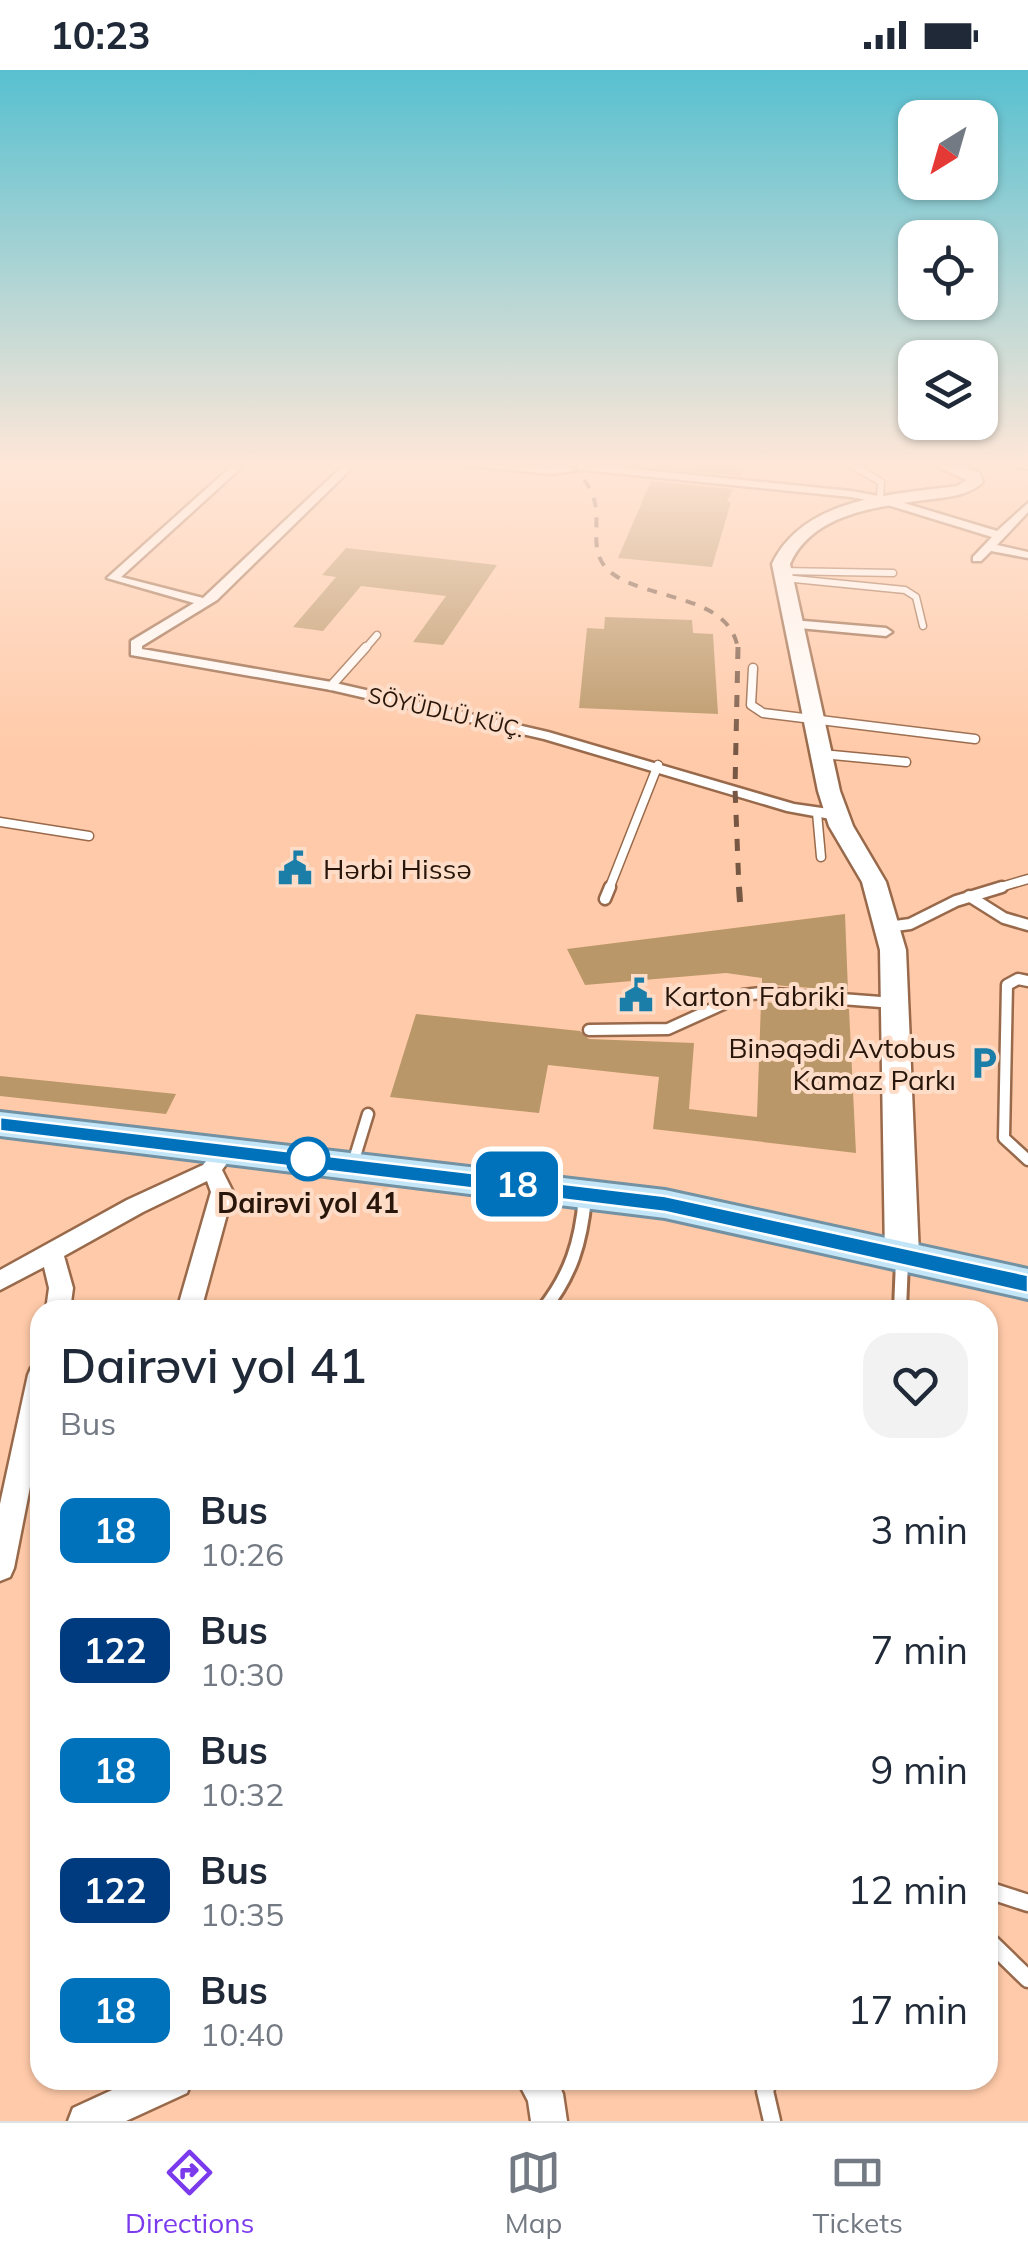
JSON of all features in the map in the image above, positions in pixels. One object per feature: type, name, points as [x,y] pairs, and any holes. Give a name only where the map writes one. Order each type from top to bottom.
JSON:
[{"type":"main road","points":[[0,1124],[218,1160],[353,1164],[585,1192],[725,1215],[1028,1284]]},
{"type":"street","points":[[133,560],[113,578],[204,602]]},
{"type":"street","name":"SÖYÜDLÜ KÜÇ.","points":[[249,560],[204,602],[136,644],[136,652],[331,686],[548,736],[827,814]]},
{"type":"street","points":[[783,560],[792,624],[821,754],[827,814],[868,869],[893,950],[902,1255]]},
{"type":"street","points":[[792,624],[886,632]]},
{"type":"street","points":[[0,1280],[218,1160],[222,1192],[192,1300]]},
{"type":"street","points":[[52,1254],[61,1288],[59,1300]]},
{"type":"street","points":[[0,1568],[30,1423]]},
{"type":"street","points":[[86,2121],[153,2090]]},
{"type":"street","points":[[542,2090],[549,2121]]},
{"type":"lane","points":[[783,574],[894,573]]},
{"type":"lane","points":[[783,574],[904,590],[916,597],[923,626]]},
{"type":"lane","points":[[331,686],[377,635]]},
{"type":"lane","points":[[753,668],[750,704],[756,710],[975,739]]},
{"type":"lane","points":[[821,754],[906,762]]},
{"type":"lane","points":[[605,899],[658,766]]},
{"type":"lane","points":[[821,857],[827,814]]},
{"type":"lane","points":[[0,822],[88,836]]},
{"type":"lane","points":[[887,927],[910,924],[969,896],[1028,879]]},
{"type":"lane","points":[[969,896],[1004,918],[1028,925]]},
{"type":"lane","points":[[1028,980],[1018,979],[1007,985],[1004,1138],[1028,1160]]},
{"type":"lane","points":[[589,1030],[668,1030],[743,995],[762,993],[895,1003]]},
{"type":"lane","points":[[353,1164],[368,1114]]},
{"type":"lane","points":[[551,1300],[568,1280],[581,1242],[585,1192]]},
{"type":"lane","points":[[900,1300],[902,1255]]},
{"type":"lane","points":[[998,1893],[1028,1903]]},
{"type":"lane","points":[[998,1950],[1028,1979]]},
{"type":"lane","points":[[766,2090],[772,2121]]},
{"type":"building","points":[[336,560],[450,560],[497,565],[443,645],[413,642],[446,596],[361,586],[323,631],[293,627],[336,577],[322,575]]},
{"type":"building","points":[[636,560],[714,560],[712,567]]},
{"type":"building","points":[[605,617],[692,620],[693,633],[713,634],[718,714],[579,708],[587,628],[604,629]]},
{"type":"building","points":[[845,914],[848,991],[762,984],[762,978],[726,973],[585,985],[567,949]]},
{"type":"building","points":[[761,1002],[849,1009],[856,1153],[653,1129],[659,1077],[548,1065],[539,1113],[390,1097],[416,1014],[580,1031],[589,1039],[694,1043],[689,1109],[757,1117]]},
{"type":"building","points":[[0,1076],[176,1094],[166,1114],[0,1096]]},
{"type":"railway","points":[[601,560],[613,574],[629,583],[687,601],[721,618],[732,632],[738,650]]},
{"type":"railway","points":[[738,650],[735,788],[739,889]]},
{"type":"railway","points":[[739,887],[740,902]]},
{"type":"bus line","name":"18","points":[[0,1124],[665,1204],[1028,1284]]},
{"type":"place","name":"Hərbi Hissə","points":[[295,868]]},
{"type":"place","name":"Karton Fabriki","points":[[636,995]]},
{"type":"place","name":"Binəqədi Avtobus Kamaz Parkı","points":[[984,1063]]},
{"type":"place","name":"Dairəvi yol 41","points":[[308,1159]]}]
